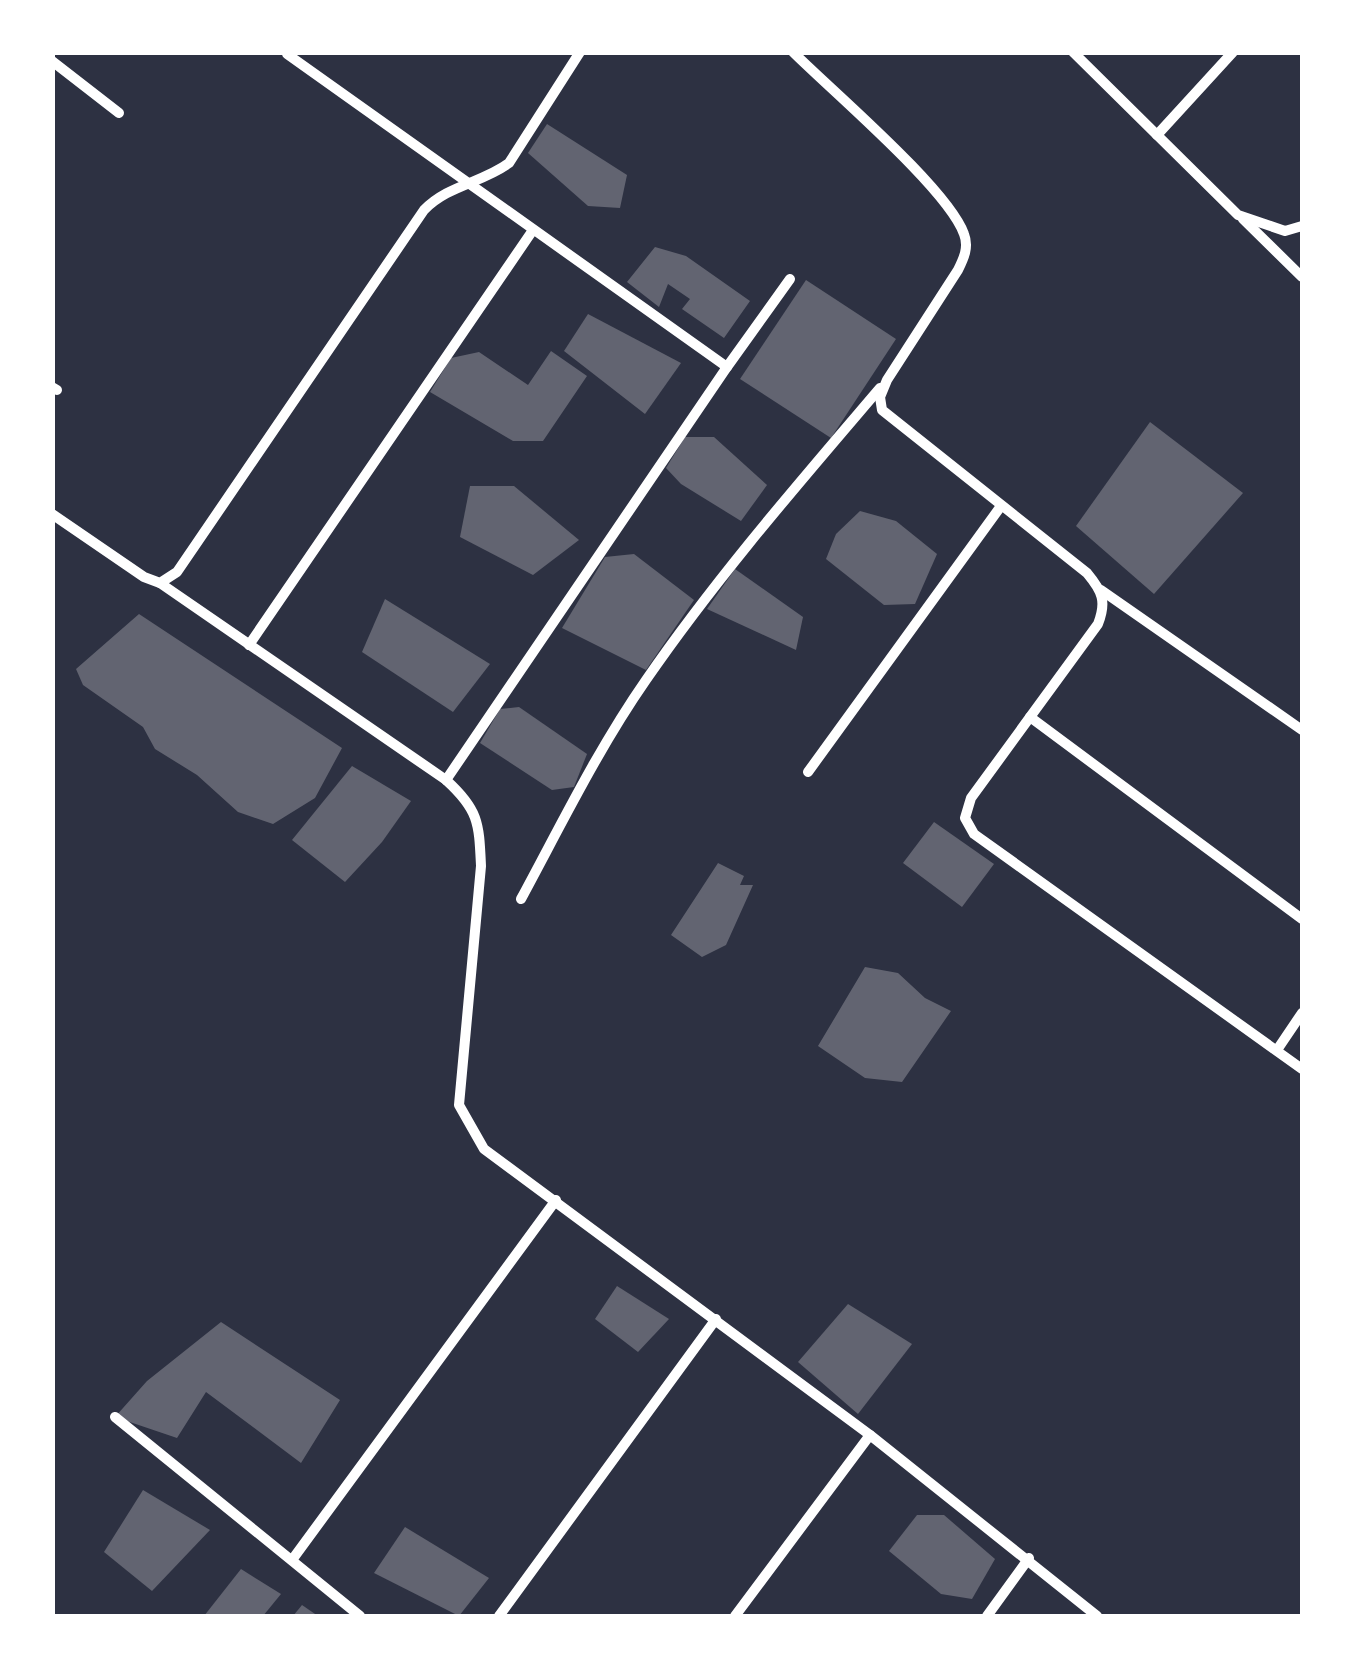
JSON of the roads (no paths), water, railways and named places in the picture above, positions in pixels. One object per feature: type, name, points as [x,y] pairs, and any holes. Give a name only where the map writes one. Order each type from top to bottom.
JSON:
[{"type":"street","points":[[160,583],[178,572],[424,210],[436,197],[494,174],[520,151],[580,52]]},
{"type":"street","points":[[793,52],[936,193],[966,238],[966,252],[958,270],[880,396],[882,410],[1087,573],[1101,590],[1302,730]]},
{"type":"street","points":[[1074,52],[1302,277]]},
{"type":"street","points":[[1157,135],[1233,52]]},
{"type":"street","points":[[287,54],[726,367]]},
{"type":"street","points":[[52,61],[119,113]]},
{"type":"street","points":[[1238,215],[1270,229],[1285,231],[1302,226]]},
{"type":"street","points":[[249,645],[533,230]]},
{"type":"street","points":[[446,780],[790,278]]},
{"type":"street","points":[[521,899],[597,756],[644,682],[743,549],[888,380]]},
{"type":"street","points":[[808,772],[1002,506]]},
{"type":"street","points":[[52,514],[124,565],[160,583],[446,780],[470,802],[479,827],[481,866],[459,1105],[484,1149],[870,1434],[1098,1616]]},
{"type":"street","points":[[1101,590],[1105,608],[1098,624],[970,798],[965,818],[974,834],[1302,1069]]},
{"type":"street","points":[[1030,717],[1302,919]]},
{"type":"street","points":[[1277,1050],[1302,1013]]},
{"type":"street","points":[[292,1560],[556,1200]]},
{"type":"street","points":[[499,1616],[716,1318]]},
{"type":"street","points":[[115,1418],[360,1616]]},
{"type":"street","points":[[735,1616],[870,1434]]},
{"type":"street","points":[[987,1616],[1029,1558]]}]
